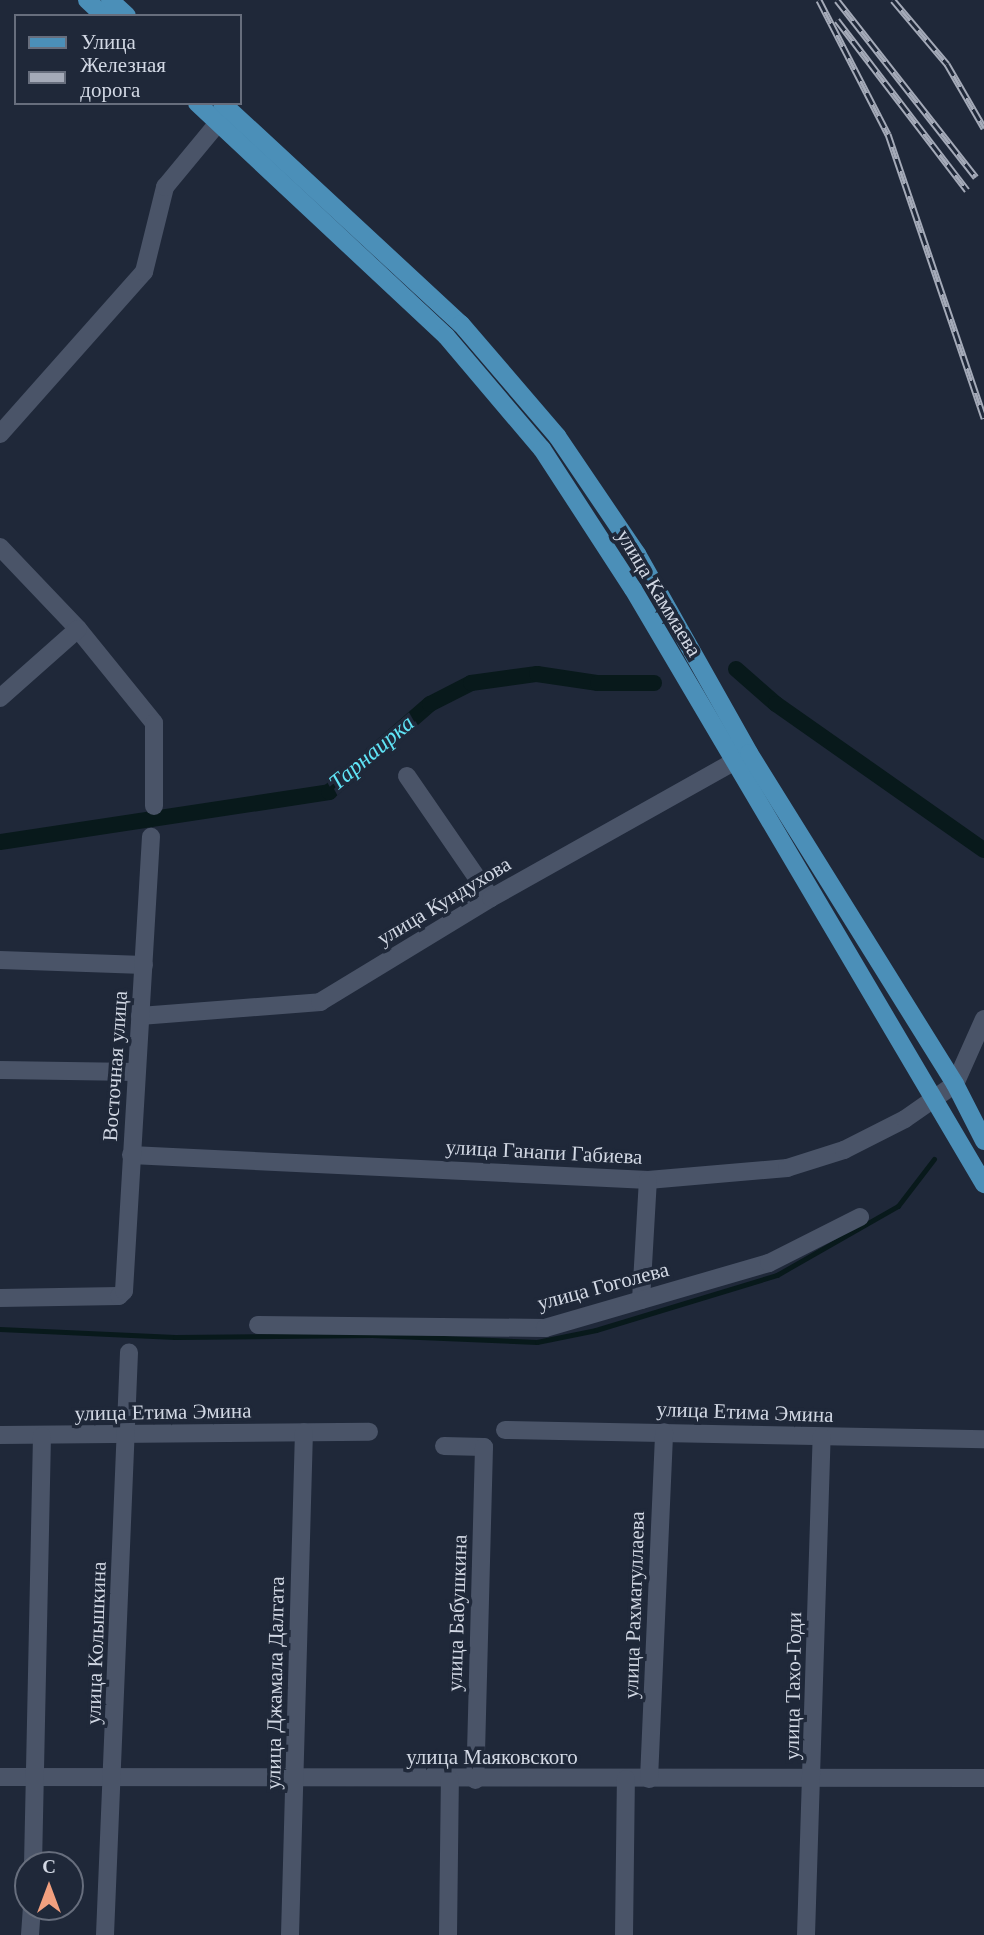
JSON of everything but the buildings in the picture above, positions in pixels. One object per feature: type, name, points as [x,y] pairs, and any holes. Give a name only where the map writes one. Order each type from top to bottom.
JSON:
[{"type":"main road","points":[[87,0],[102,14]]},
{"type":"main road","points":[[110,0],[125,14]]},
{"type":"main road","name":"улица Каммаева","points":[[203,105],[223,112],[461,324],[557,436],[637,554],[749,753],[955,1084],[984,1141]]},
{"type":"main road","name":"улица Каммаева","points":[[223,112],[446,336],[542,449],[633,589],[733,764],[936,1096],[984,1184]]},
{"type":"street","points":[[0,434],[144,272],[165,187],[223,112]]},
{"type":"street","points":[[0,547],[78,629],[154,723],[154,806]]},
{"type":"street","points":[[0,698],[78,629]]},
{"type":"street","name":"улица Кундухова","points":[[140,1016],[320,1002],[491,898],[749,753]]},
{"type":"street","points":[[407,776],[491,898]]},
{"type":"street","name":"Восточная улица","points":[[0,1298],[119,1296],[126,1283],[131,1154],[152,836]]},
{"type":"street","points":[[0,960],[144,965]]},
{"type":"street","points":[[955,1084],[984,1019]]},
{"type":"street","points":[[0,1069],[136,1072]]},
{"type":"street","name":"улица Ганапи Габиева","points":[[131,1154],[648,1180],[787,1168],[844,1150],[905,1119],[955,1084]]},
{"type":"street","points":[[641,1300],[648,1180]]},
{"type":"street","name":"улица Гоголева","points":[[258,1325],[545,1328],[769,1263],[860,1217]]},
{"type":"street","name":"улица Колышкина","points":[[105,1935],[114,1778],[129,1352]]},
{"type":"street","name":"улица Етима Эмина","points":[[505,1430],[984,1439]]},
{"type":"street","name":"улица Джамала Далгата","points":[[290,1935],[304,1432]]},
{"type":"street","name":"улица Етима Эмина","points":[[0,1435],[369,1432]]},
{"type":"street","name":"улица Рахматуллаева","points":[[649,1779],[664,1432]]},
{"type":"street","points":[[34,1851],[42,1436]]},
{"type":"street","name":"улица Тахо-Годи","points":[[806,1935],[822,1437]]},
{"type":"street","name":"улица Бабушкина","points":[[444,1446],[484,1447],[475,1780]]},
{"type":"street","name":"улица Маяковского","points":[[0,1777],[295,1780],[984,1778]]},
{"type":"street","points":[[624,1935],[626,1779]]},
{"type":"street","points":[[448,1935],[450,1780]]},
{"type":"waterway","name":"Тарнаирка","points":[[736,669],[776,704],[984,850]]},
{"type":"waterway","name":"Тарнаирка","points":[[0,842],[329,792],[430,704],[471,683],[537,674],[598,683],[654,683]]},
{"type":"waterway","points":[[0,1329],[175,1337],[372,1335],[537,1342],[596,1330],[777,1275],[898,1206],[934,1159]]},
{"type":"railway","points":[[819,0],[888,134],[984,418]]},
{"type":"railway","points":[[837,0],[976,177]]},
{"type":"railway","points":[[893,0],[947,64],[984,128]]},
{"type":"railway","points":[[837,20],[967,190]]}]
